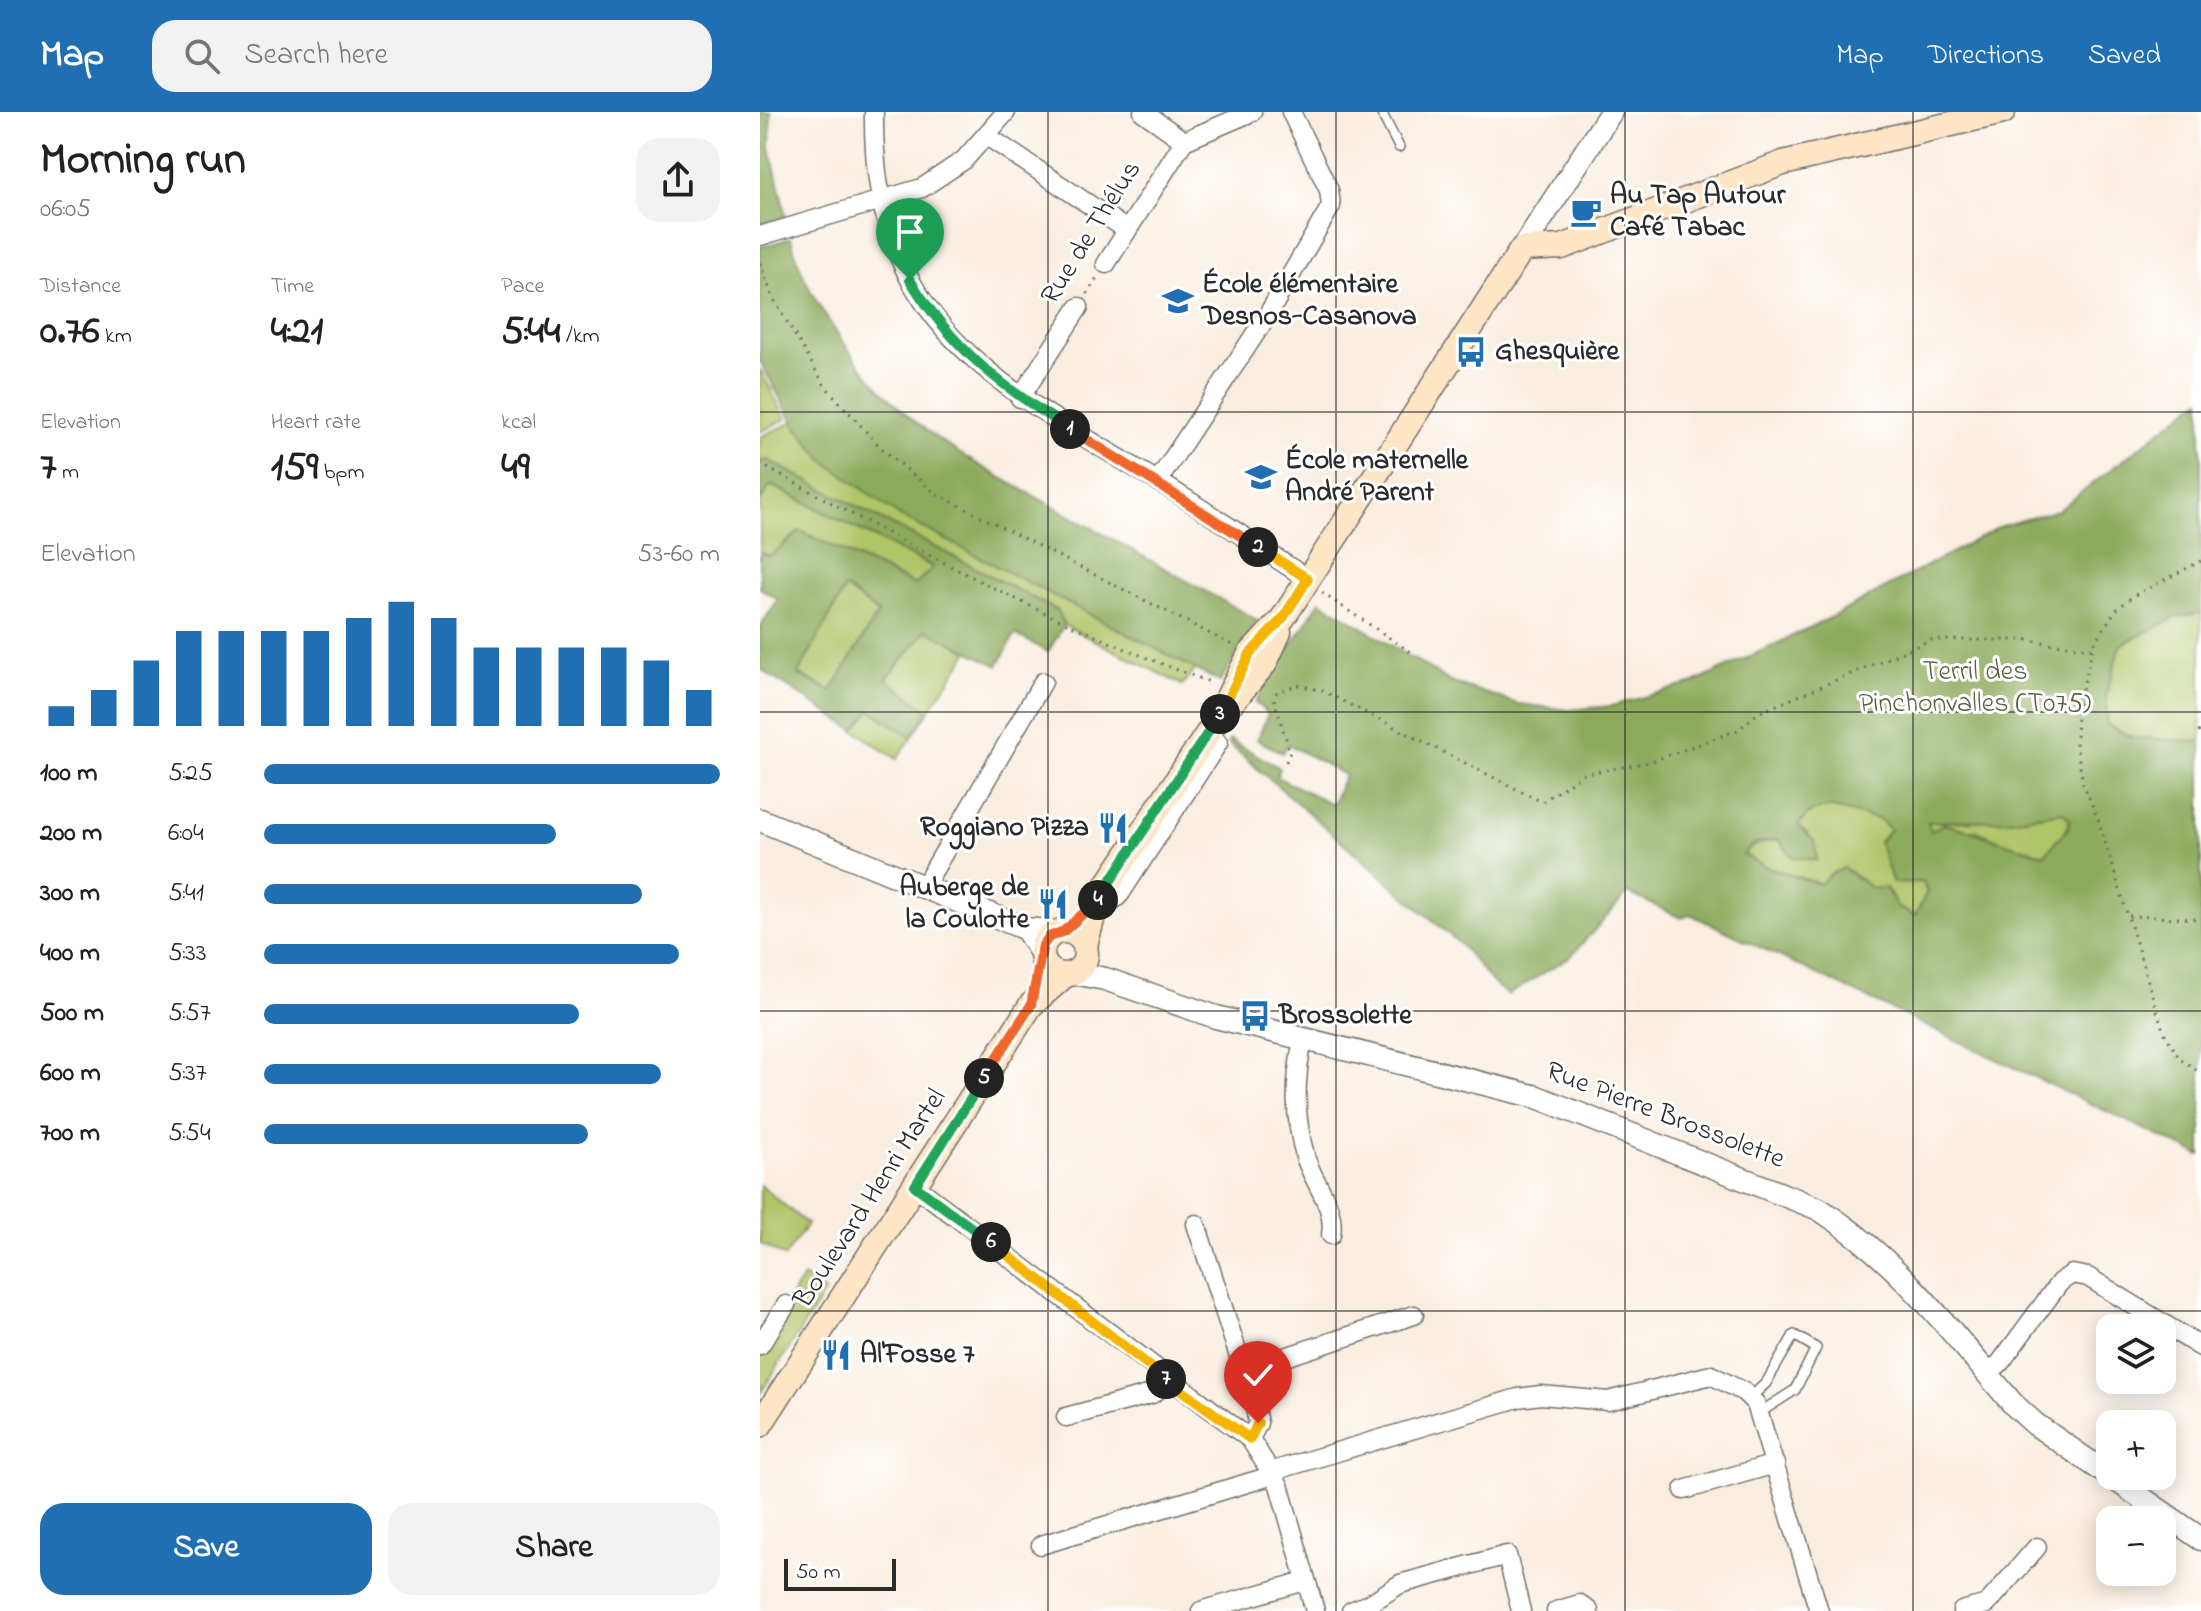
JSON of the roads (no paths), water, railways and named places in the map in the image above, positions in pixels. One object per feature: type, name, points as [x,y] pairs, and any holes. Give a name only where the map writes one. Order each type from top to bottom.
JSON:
[{"type":"main road","points":[[1077,963],[1098,899],[1215,722],[1265,663],[1283,618],[1522,249],[1562,247],[1783,163],[2003,112]]},
{"type":"main road","points":[[1061,931],[1098,899]]},
{"type":"main road","points":[[1061,931],[1073,932],[1077,963]]},
{"type":"main road","name":"Boulevard Henri Martel","points":[[1031,1005],[1049,937],[1061,931]]},
{"type":"main road","points":[[1042,957],[1050,970],[1077,963]]},
{"type":"main road","name":"Boulevard Henri Martel","points":[[760,1425],[1031,1005],[1077,963]]},
{"type":"street","points":[[874,112],[873,160],[880,202],[893,244],[931,314],[963,351],[1020,398],[1158,481],[1307,580]]},
{"type":"street","points":[[760,236],[922,188],[950,172],[987,136],[1006,112]]},
{"type":"street","points":[[1143,112],[1184,141],[1252,112]]},
{"type":"street","points":[[1158,481],[1267,316],[1331,206],[1329,190],[1291,112]]},
{"type":"street","points":[[1522,249],[1611,112]]},
{"type":"street","points":[[987,136],[1127,230]]},
{"type":"street","name":"Rue de Thélus","points":[[1106,264],[1184,141]]},
{"type":"street","name":"Rue de Thélus","points":[[1020,398],[1079,307]]},
{"type":"street","points":[[925,885],[1043,682]]},
{"type":"street","points":[[760,820],[925,885],[1026,929],[1061,931]]},
{"type":"street","points":[[1026,929],[1042,957]]},
{"type":"street","name":"Rue Pierre Brossolette","points":[[1077,963],[1105,979],[1216,1017],[1537,1097],[1819,1209],[1860,1235],[1894,1266],[1987,1374],[2035,1424],[2201,1539]]},
{"type":"street","points":[[1303,1040],[1295,1075],[1297,1118],[1307,1161],[1334,1218],[1331,1235]]},
{"type":"street","points":[[915,1186],[1170,1382],[1250,1439],[1273,1471],[1315,1611]]},
{"type":"street","points":[[1196,1224],[1245,1370],[1258,1423],[1250,1439]]},
{"type":"street","points":[[1987,1374],[2000,1363],[2060,1282],[2072,1274],[2088,1277],[2201,1347]]},
{"type":"street","points":[[760,1345],[786,1305]]},
{"type":"street","points":[[1245,1370],[1414,1315]]},
{"type":"street","points":[[1041,1545],[1518,1398],[1541,1395],[1608,1401],[1701,1374],[1719,1378],[1755,1406],[1819,1611]]},
{"type":"street","points":[[1066,1417],[1152,1394],[1170,1382]]},
{"type":"street","points":[[1684,1490],[1775,1464]]},
{"type":"street","points":[[1962,1611],[1987,1604],[2037,1547]]},
{"type":"street","points":[[1351,1611],[1369,1604],[1400,1584],[1507,1555],[1521,1611]]},
{"type":"street","points":[[1201,1611],[1305,1581]]},
{"type":"street","points":[[1556,1611],[1580,1604],[1589,1611]]},
{"type":"lane","points":[[1381,112],[1399,147]]},
{"type":"lane","points":[[1794,1335],[1816,1348],[1795,1390],[1755,1406],[1794,1335]]},
{"type":"place","name":"Au Tap Autour Café Tabac","points":[[1586,212]]},
{"type":"place","name":"École élémentaire Desnos-Casanova","points":[[1178,301]]},
{"type":"place","name":"Ghesquière","points":[[1471,352]]},
{"type":"place","name":"École maternelle André Parent","points":[[1261,477]]},
{"type":"place","name":"Roggiano Pizza","points":[[1113,828]]},
{"type":"place","name":"Auberge de la Coulotte","points":[[1053,904]]},
{"type":"place","name":"Brossolette","points":[[1255,1016]]},
{"type":"place","name":"Al'Fosse 7","points":[[836,1355]]},
{"type":"park label","name":"Terril des Pinchonvalles (T075)","points":[[1975,688]]}]
